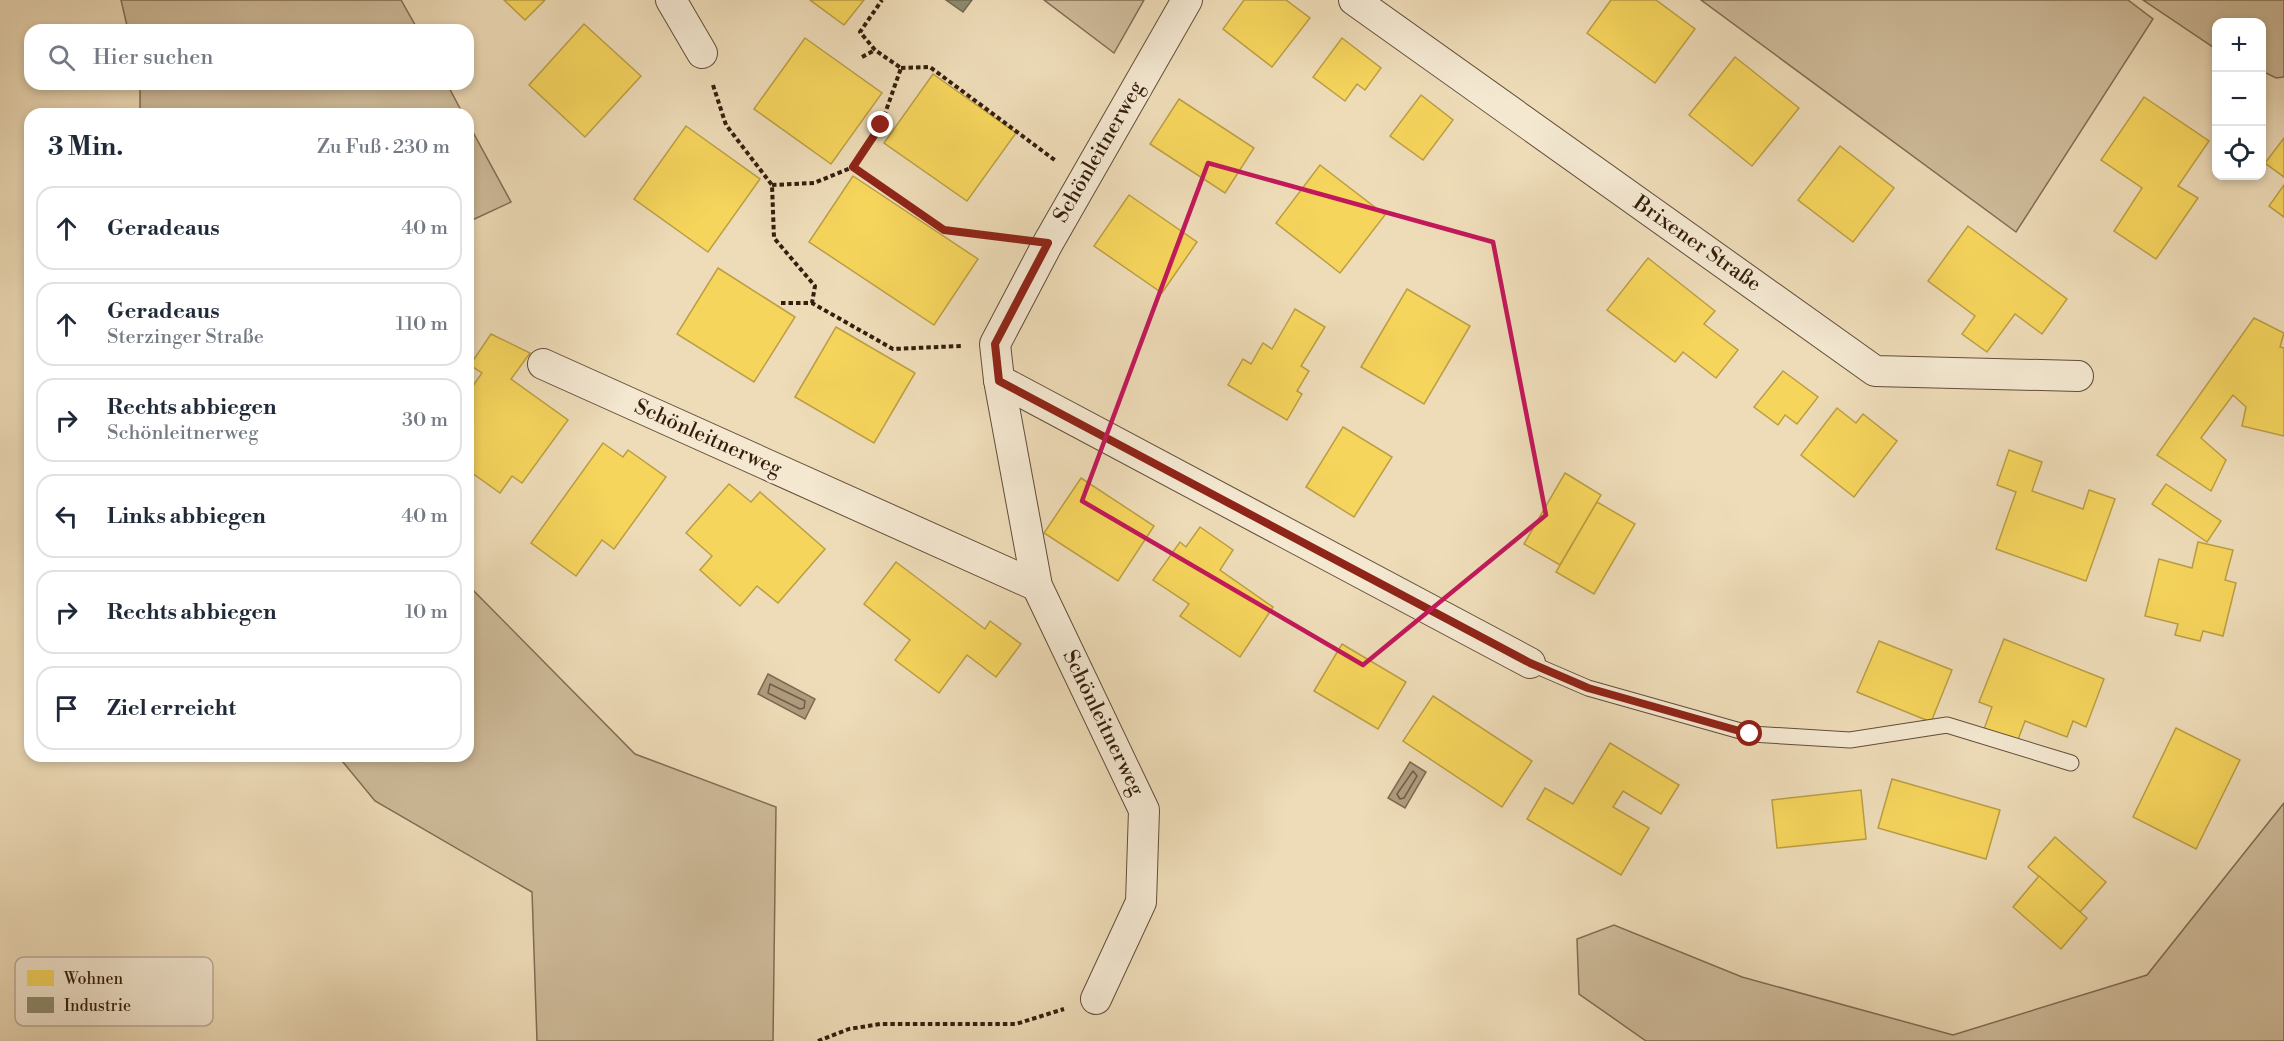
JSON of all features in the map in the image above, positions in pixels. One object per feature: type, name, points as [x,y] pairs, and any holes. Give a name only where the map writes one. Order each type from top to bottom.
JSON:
[{"type":"street","points":[[671,0],[702,53]]},
{"type":"street","name":"Schönleitnerweg","points":[[1096,999],[1142,902],[1144,810],[1037,586],[999,381],[995,344],[1048,243],[1187,0]]},
{"type":"street","name":"Brixener Straße","points":[[1354,0],[1875,371],[2078,376]]},
{"type":"street","name":"Schönleitnerweg","points":[[543,364],[1037,586]]},
{"type":"street","points":[[999,381],[1530,663]]},
{"type":"lane","points":[[1530,663],[1588,688],[1750,734],[1850,740],[1947,726],[2071,764]]},
{"type":"path","points":[[882,0],[860,32],[875,50],[902,68],[930,68],[1083,181]]},
{"type":"path","points":[[862,57],[875,50]]},
{"type":"path","points":[[702,53],[726,125],[772,185],[774,238],[815,286],[812,303]]},
{"type":"path","points":[[772,185],[814,183],[853,167],[881,125],[902,68]]},
{"type":"path","points":[[853,167],[944,230],[1048,243]]},
{"type":"path","points":[[781,303],[812,303],[893,350],[995,344]]},
{"type":"path","points":[[818,1041],[849,1029],[880,1024],[1016,1023],[1096,999]]},
{"type":"highlighted area","points":[[1208,163],[1493,242],[1546,515],[1363,665],[1082,501]]},
{"type":"shaded area","points":[[121,0],[401,0],[415,24],[127,24]]},
{"type":"shaded area","points":[[1044,0],[1144,0],[1114,53]]},
{"type":"shaded area","points":[[1701,0],[2128,0],[2153,19],[2016,232]]},
{"type":"shaded area","points":[[2143,0],[2284,0],[2284,77],[2276,78],[2266,73],[2266,18],[2212,18],[2212,46]]},
{"type":"shaded area","points":[[140,90],[450,90],[460,108],[140,108]]},
{"type":"shaded area","points":[[474,134],[511,202],[474,219]]},
{"type":"shaded area","points":[[474,591],[635,754],[776,807],[773,1041],[537,1041],[532,892],[375,801],[343,762],[474,762]]},
{"type":"shaded area","points":[[2284,803],[2284,1041],[1646,1041],[1579,994],[1577,939],[1614,925],[1742,977],[1953,1035],[2147,975]]},
{"type":"water","points":[[768,674],[815,699],[805,719],[758,694]]},
{"type":"water","points":[[1410,762],[1426,772],[1405,808],[1388,798]]},
{"type":"building: Wohnen","points":[[504,0],[545,0],[525,20]]},
{"type":"building: Wohnen","points":[[810,0],[864,0],[844,25]]},
{"type":"building: Wohnen","points":[[1244,0],[1286,0],[1310,18],[1272,67],[1223,29]]},
{"type":"building: Wohnen","points":[[1611,0],[1656,0],[1695,29],[1655,83],[1587,33]]},
{"type":"building: Wohnen","points":[[584,24],[641,76],[585,137],[529,85]]},
{"type":"building: Wohnen","points":[[805,38],[882,93],[831,164],[754,109]]},
{"type":"building: Wohnen","points":[[1342,38],[1381,68],[1365,90],[1357,84],[1345,101],[1313,77]]},
{"type":"building: Wohnen","points":[[1735,57],[1799,108],[1752,166],[1689,115]]},
{"type":"building: Wohnen","points":[[933,74],[1016,133],[967,201],[884,143]]},
{"type":"building: Wohnen","points":[[1421,95],[1453,120],[1423,160],[1390,136]]},
{"type":"building: Wohnen","points":[[2144,97],[2209,141],[2178,186],[2198,198],[2156,259],[2114,231],[2142,188],[2101,160]]},
{"type":"building: Wohnen","points":[[1179,99],[1254,148],[1225,193],[1150,144]]},
{"type":"building: Wohnen","points":[[686,126],[760,179],[708,252],[634,199]]},
{"type":"building: Wohnen","points":[[2284,138],[2284,177],[2266,162]]},
{"type":"building: Wohnen","points":[[1840,146],[1894,188],[1853,242],[1798,200]]},
{"type":"building: Wohnen","points":[[1320,165],[1385,215],[1340,273],[1276,223]]},
{"type":"building: Wohnen","points":[[853,176],[978,259],[934,325],[809,242]]},
{"type":"building: Wohnen","points":[[2284,185],[2284,217],[2269,206]]},
{"type":"building: Wohnen","points":[[1129,195],[1197,242],[1162,293],[1094,246]]},
{"type":"building: Wohnen","points":[[1968,226],[2067,299],[2042,334],[2015,314],[1987,352],[1962,334],[1975,316],[1928,281]]},
{"type":"building: Wohnen","points":[[1648,258],[1715,311],[1704,324],[1738,350],[1716,378],[1683,352],[1675,362],[1607,310]]},
{"type":"building: Wohnen","points":[[718,268],[795,317],[754,382],[677,334]]},
{"type":"building: Wohnen","points":[[1407,289],[1470,326],[1424,404],[1361,367]]},
{"type":"building: Wohnen","points":[[1295,309],[1325,327],[1301,366],[1309,371],[1297,391],[1302,394],[1287,420],[1228,385],[1243,359],[1251,364],[1263,343],[1272,349]]},
{"type":"building: Wohnen","points":[[2254,318],[2284,333],[2280,347],[2284,348],[2284,436],[2242,426],[2246,407],[2233,395],[2201,438],[2226,460],[2211,491],[2157,455]]},
{"type":"building: Wohnen","points":[[836,327],[915,373],[874,443],[795,397]]},
{"type":"building: Wohnen","points":[[491,334],[530,353],[511,379],[568,420],[522,483],[512,476],[500,493],[474,474],[474,384],[482,373],[474,368],[474,359]]},
{"type":"building: Wohnen","points":[[1783,371],[1818,397],[1797,424],[1785,415],[1778,425],[1754,407]]},
{"type":"building: Wohnen","points":[[1837,408],[1856,423],[1863,414],[1897,441],[1854,497],[1801,455]]},
{"type":"building: Wohnen","points":[[1343,427],[1392,457],[1354,517],[1306,487]]},
{"type":"building: Wohnen","points":[[603,443],[623,457],[628,450],[666,477],[614,549],[602,540],[576,576],[531,543]]},
{"type":"building: Wohnen","points":[[2009,450],[2042,462],[2032,491],[2083,509],[2089,490],[2115,499],[2086,581],[1996,549],[2016,492],[1997,485]]},
{"type":"building: Wohnen","points":[[1565,473],[1601,495],[1560,565],[1524,544]]},
{"type":"building: Wohnen","points":[[1081,478],[1154,526],[1118,581],[1044,533]]},
{"type":"building: Wohnen","points":[[729,484],[751,502],[760,492],[825,549],[778,603],[757,586],[740,606],[700,570],[712,556],[686,533]]},
{"type":"building: Wohnen","points":[[2166,484],[2221,521],[2207,542],[2152,504]]},
{"type":"building: Wohnen","points":[[1597,502],[1635,524],[1594,594],[1556,572]]},
{"type":"building: Wohnen","points":[[1200,527],[1233,550],[1220,570],[1273,607],[1240,657],[1180,616],[1189,604],[1153,580],[1180,542],[1186,547]]},
{"type":"building: Wohnen","points":[[2198,542],[2233,550],[2225,580],[2236,583],[2223,636],[2203,631],[2200,641],[2175,635],[2178,624],[2145,616],[2159,559],[2192,568]]},
{"type":"building: Wohnen","points":[[896,562],[985,629],[990,621],[1021,644],[996,677],[967,655],[939,693],[895,660],[910,640],[864,604]]},
{"type":"building: Wohnen","points":[[2004,639],[2104,679],[2086,727],[2073,721],[2067,737],[2025,721],[2016,745],[1983,732],[1992,707],[1979,702]]},
{"type":"building: Wohnen","points":[[1879,641],[1952,670],[1931,722],[1857,692]]},
{"type":"building: Wohnen","points":[[1342,644],[1406,682],[1378,729],[1314,691]]},
{"type":"building: Wohnen","points":[[1433,696],[1532,761],[1502,807],[1403,741]]},
{"type":"building: Wohnen","points":[[2176,728],[2240,760],[2196,849],[2133,817]]},
{"type":"building: Wohnen","points":[[1610,743],[1679,785],[1661,814],[1623,791],[1613,807],[1649,828],[1621,875],[1527,819],[1545,788],[1573,804]]},
{"type":"building: Wohnen","points":[[1892,779],[2000,810],[1986,859],[1878,828]]},
{"type":"building: Wohnen","points":[[1861,790],[1866,839],[1777,848],[1772,800]]},
{"type":"building: Wohnen","points":[[2055,837],[2106,882],[2080,912],[2028,867]]},
{"type":"building: Wohnen","points":[[2039,876],[2087,918],[2061,949],[2013,907]]},
{"type":"building: Industrie","points":[[946,0],[972,0],[963,12]]},
{"type":"route","points":[[881,125],[853,167],[944,230],[1048,243],[995,344],[999,381],[1530,663],[1588,688],[1750,734]]}]
